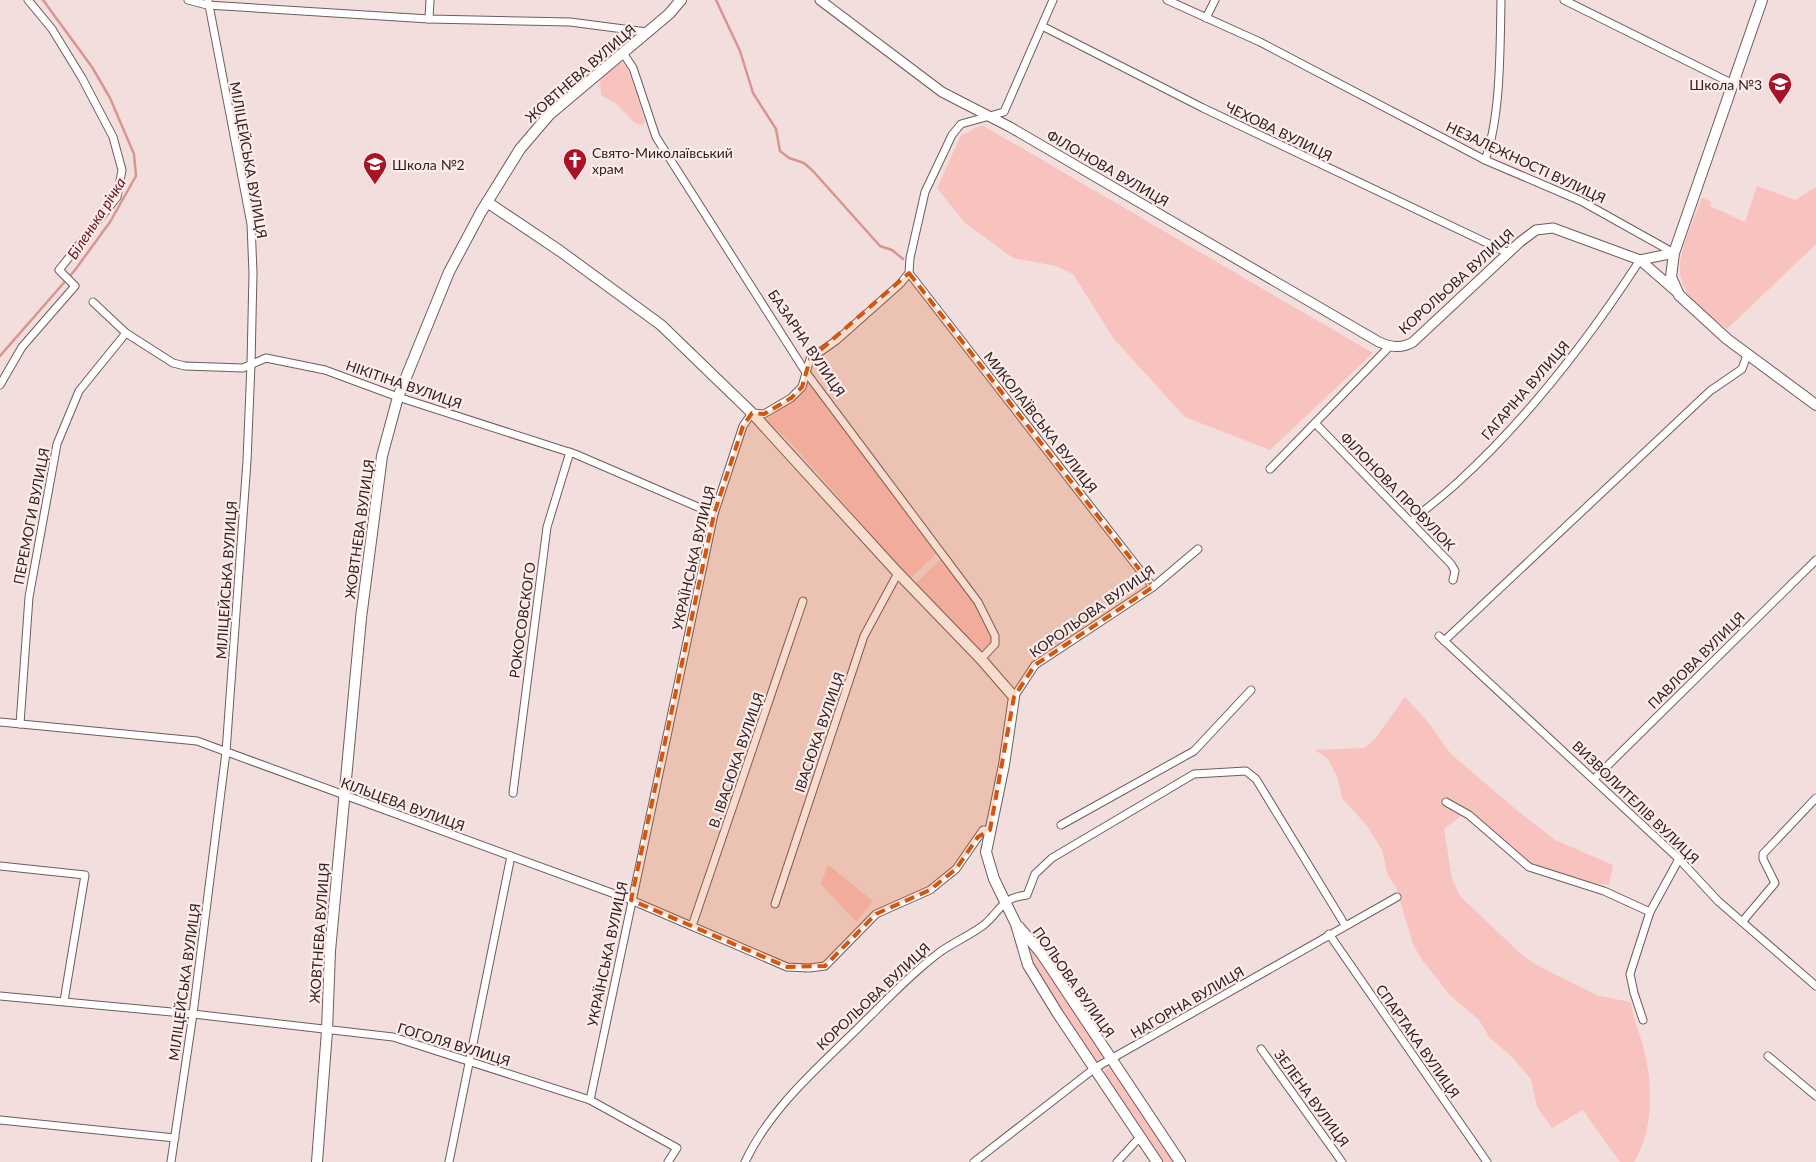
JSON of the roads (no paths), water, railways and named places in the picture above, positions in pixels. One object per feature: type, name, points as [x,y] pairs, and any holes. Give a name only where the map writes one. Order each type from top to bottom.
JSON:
[{"type":"main road","name":"ЖОВТНЕВА ВУЛИЦЯ","points":[[317,1162],[338,849],[346,797],[361,618],[382,456],[398,397],[423,332],[450,272],[488,202],[520,150],[541,123],[669,14],[681,0]]},
{"type":"main road","points":[[1762,0],[1674,253],[1671,277],[1679,295],[1747,355],[1816,405]]},
{"type":"main road","points":[[488,202],[560,251],[661,325],[752,413],[898,573],[981,658],[1014,696]]},
{"type":"main road","name":"КОРОЛЬОВА ВУЛИЦЯ","points":[[1014,696],[1004,765],[986,852],[994,879],[1016,924]]},
{"type":"main road","name":"ПОЛЬОВА ВУЛИЦЯ","points":[[1016,924],[1041,953],[1180,1162]]},
{"type":"main road","name":"ПОЛЬОВА ВУЛИЦЯ","points":[[1016,924],[1028,965],[1157,1162]]},
{"type":"street","points":[[0,386],[22,347],[75,286],[59,270],[118,197],[122,170],[113,137],[82,78],[52,29],[28,0]]},
{"type":"street","points":[[188,0],[429,19],[570,22],[647,32]]},
{"type":"street","points":[[429,19],[430,0]]},
{"type":"street","name":"ФІЛОНОВА ВУЛИЦЯ","points":[[820,0],[942,92],[1010,127],[1379,342],[1390,346]]},
{"type":"street","points":[[752,413],[764,414],[791,398],[802,387],[805,371],[810,359],[837,340],[900,284],[909,273],[910,258],[925,192],[952,135],[961,124],[1004,112],[1053,0]]},
{"type":"street","name":"НЕЗАЛЕЖНОСТІ ВУЛИЦЯ","points":[[1167,0],[1260,42],[1485,160],[1581,201],[1674,253]]},
{"type":"street","points":[[1206,18],[1215,0]]},
{"type":"street","points":[[1485,160],[1492,143],[1496,109],[1501,0]]},
{"type":"street","points":[[1564,0],[1733,84]]},
{"type":"street","name":"МІЛІЦЕЙСЬКА ВУЛИЦЯ","points":[[171,1162],[193,1014],[226,752],[248,462],[253,273],[251,224],[208,3]]},
{"type":"street","name":"ЧЕХОВА ВУЛИЦЯ","points":[[1042,26],[1203,108],[1508,254]]},
{"type":"street","name":"БАЗАРНА ВУЛИЦЯ","points":[[623,52],[632,68],[656,137],[805,371],[978,602],[995,636],[994,644],[981,658]]},
{"type":"street","name":"КОРОЛЬОВА ВУЛИЦЯ","points":[[1270,469],[1390,346],[1407,345],[1413,342],[1536,230],[1553,228],[1640,260]]},
{"type":"street","points":[[1640,260],[1674,253]]},
{"type":"street","points":[[1640,260],[1679,295]]},
{"type":"street","name":"ГАГАРІНА ВУЛИЦЯ","points":[[1411,521],[1457,483],[1502,437],[1563,367],[1611,306],[1640,260]]},
{"type":"street","name":"МИКОЛАЇВСЬКА ВУЛИЦЯ","points":[[909,273],[1153,587]]},
{"type":"street","name":"НІКІТІНА ВУЛИЦЯ","points":[[93,302],[126,333],[161,356],[185,366],[243,368],[266,358],[345,376],[398,397],[570,452],[714,514]]},
{"type":"street","name":"ПЕРЕМОГИ ВУЛИЦЯ","points":[[20,724],[29,597],[57,444],[79,391],[126,333]]},
{"type":"street","name":"ВИЗВОЛИТЕЛІВ ВУЛИЦЯ","points":[[1747,355],[1742,369],[1710,390],[1441,639],[1594,778],[1679,859],[1718,901],[1816,986]]},
{"type":"street","name":"УКРАЇНСЬКА ВУЛИЦЯ","points":[[590,1100],[714,514],[743,426],[752,413]]},
{"type":"street","name":"ФІЛОНОВА ПРОВУЛОК","points":[[1315,423],[1451,564],[1455,572],[1453,580]]},
{"type":"street","name":"РОКОСОВСКОГО","points":[[513,793],[547,527],[570,452]]},
{"type":"street","name":"КОРОЛЬОВА ВУЛИЦЯ","points":[[1014,696],[1035,666],[1153,587],[1198,549]]},
{"type":"street","name":"ПАВЛОВА ВУЛИЦЯ","points":[[1594,778],[1816,560]]},
{"type":"street","name":"ІВАСЮКА ВУЛИЦЯ","points":[[775,904],[864,636],[898,573]]},
{"type":"street","name":"В. ІВАСЮКА ВУЛИЦЯ","points":[[692,926],[803,601]]},
{"type":"street","points":[[1061,825],[1194,751],[1251,690]]},
{"type":"street","name":"КІЛЬЦЕВА ВУЛИЦЯ","points":[[0,722],[197,741],[631,900],[783,965],[809,968],[825,966],[876,914],[930,890],[956,869],[978,836],[984,830],[990,830]]},
{"type":"street","name":"КОРОЛЬОВА ВУЛИЦЯ","points":[[745,1162],[755,1141],[806,1078],[940,952],[985,924],[1005,902],[1014,897],[1027,895],[1035,874],[1052,858],[1194,774],[1246,771],[1256,779],[1345,925]]},
{"type":"street","points":[[1742,922],[1775,883],[1763,859],[1764,854],[1816,798]]},
{"type":"street","points":[[1446,802],[1469,815],[1529,867],[1604,891],[1650,912]]},
{"type":"street","points":[[449,1162],[468,1060],[511,856]]},
{"type":"street","points":[[1644,1020],[1634,993],[1630,974],[1650,912],[1679,859]]},
{"type":"street","points":[[0,866],[85,875],[64,1002]]},
{"type":"street","name":"НАГОРНА ВУЛИЦЯ","points":[[974,1162],[1096,1068],[1397,897]]},
{"type":"street","name":"СПАРТАКА ВУЛИЦЯ","points":[[1329,934],[1486,1162]]},
{"type":"street","name":"ГОГОЛЯ ВУЛИЦЯ","points":[[0,996],[193,1014],[327,1031],[393,1037],[590,1100],[676,1148],[668,1162]]},
{"type":"street","name":"ЗЕЛЕНА ВУЛИЦЯ","points":[[1261,1049],[1342,1162]]},
{"type":"street","points":[[1768,1056],[1816,1096]]},
{"type":"street","points":[[0,1120],[175,1138]]},
{"type":"street","points":[[1117,1162],[1140,1137]]},
{"type":"waterway","name":"Біленька річка","points":[[0,356],[75,270],[110,222],[136,176],[134,154],[110,98],[92,67],[43,0]]},
{"type":"waterway","points":[[716,0],[740,51],[753,93],[776,129],[780,151],[789,158],[804,163],[880,246],[892,250],[903,259]]},
{"type":"place","name":"Школа №3","points":[[1780,105]]},
{"type":"place","name":"Свято-Миколаївський храм","points":[[575,181]]},
{"type":"place","name":"Школа №2","points":[[375,185]]}]
